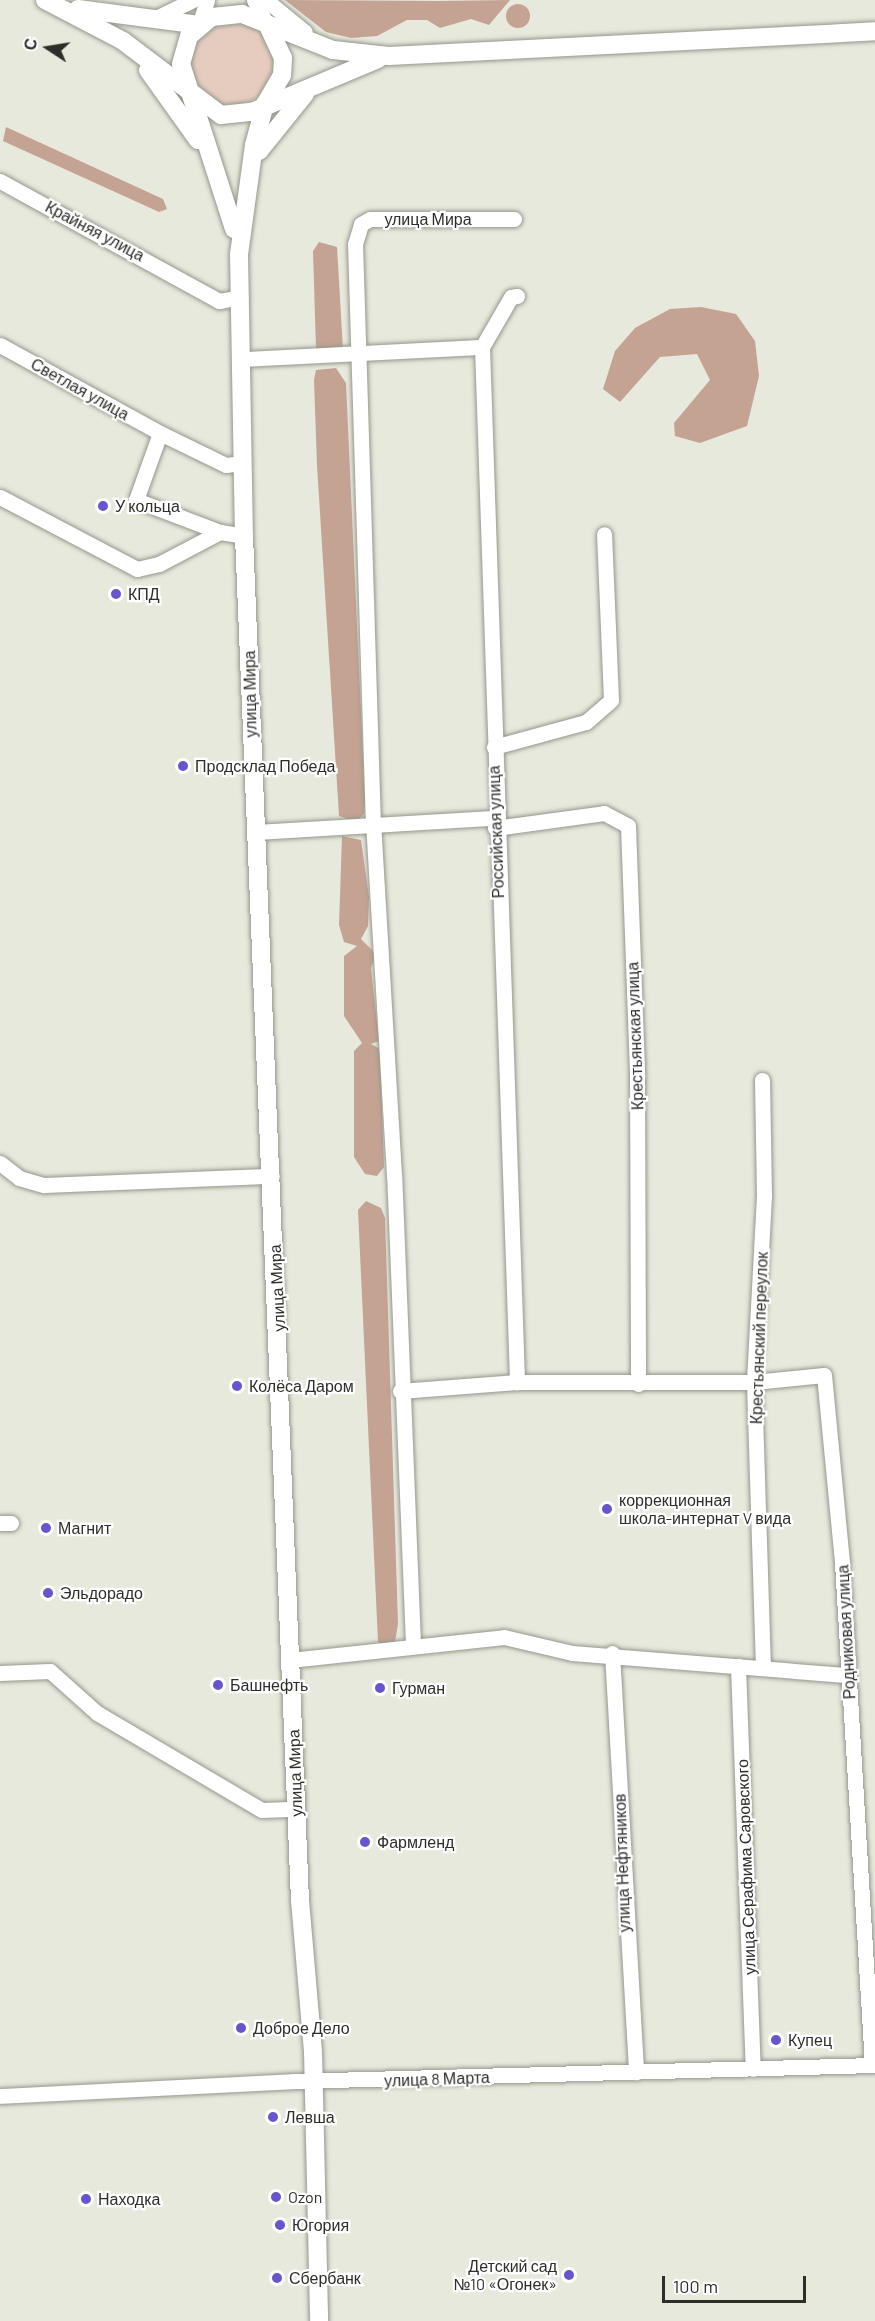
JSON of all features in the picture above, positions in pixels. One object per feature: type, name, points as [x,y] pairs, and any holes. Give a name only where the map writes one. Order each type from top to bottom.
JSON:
[{"type":"main road","points":[[53,3],[146,20],[199,26]]},
{"type":"main road","points":[[53,3],[123,41],[221,115],[244,114],[388,56]]},
{"type":"main road","points":[[239,254],[225,187],[188,91],[182,57],[199,26],[219,15],[242,14],[268,28],[333,50],[388,56],[875,32]]},
{"type":"main road","points":[[239,254],[246,183],[265,104],[276,91],[283,58],[268,28]]},
{"type":"main road","points":[[123,41],[188,123],[225,187]]},
{"type":"main road","points":[[246,183],[271,130],[313,86]]},
{"type":"main road","name":"улица Мира","points":[[239,254],[244,359],[244,536],[255,832],[272,1176],[296,1809],[313,2081],[319,2321]]},
{"type":"street","points":[[146,20],[169,16],[193,0]]},
{"type":"street","points":[[199,26],[207,0]]},
{"type":"street","points":[[254,0],[268,28]]},
{"type":"street","points":[[266,0],[306,33],[388,56]]},
{"type":"street","name":"Крайняя улица","points":[[0,181],[189,282],[219,301],[241,297]]},
{"type":"street","name":"улица Мира","points":[[413,1644],[400,1391],[394,1175],[373,826],[355,244],[361,224],[514,219]]},
{"type":"street","points":[[244,359],[482,347],[511,297],[517,296]]},
{"type":"street","name":"Светлая улица","points":[[0,345],[160,433],[226,465],[243,463]]},
{"type":"street","name":"Российская улица","points":[[482,347],[494,747],[494,823],[515,1187],[518,1382]]},
{"type":"street","points":[[160,433],[136,500],[220,532],[244,536]]},
{"type":"street","points":[[0,497],[137,568],[159,564],[220,532]]},
{"type":"street","points":[[494,747],[586,722],[611,700],[604,534]]},
{"type":"street","name":"Крестьянская улица","points":[[494,823],[604,813],[628,826],[638,1384]]},
{"type":"street","points":[[255,832],[494,823]]},
{"type":"street","name":"Крестьянский переулок","points":[[762,1080],[764,1196],[754,1382],[763,1668]]},
{"type":"street","points":[[0,1163],[19,1178],[44,1185],[272,1176]]},
{"type":"street","name":"Родниковая улица","points":[[754,1382],[824,1375],[868,1890],[873,2065]]},
{"type":"street","points":[[400,1391],[518,1382],[638,1384],[754,1382]]},
{"type":"street","points":[[290,1660],[413,1644],[504,1637],[572,1653],[612,1653],[848,1675]]},
{"type":"street","name":"улица Нефтяников","points":[[612,1653],[636,2072]]},
{"type":"street","name":"улица Серафима Саровского","points":[[738,1666],[753,2069]]},
{"type":"street","points":[[0,1672],[50,1671],[97,1713],[262,1810],[296,1809]]},
{"type":"street","name":"улица 8 Марта","points":[[0,2096],[313,2081],[873,2065]]},
{"type":"shaded area","points":[[285,0],[510,0],[489,25],[471,19],[440,28],[427,20],[407,20],[377,36],[351,38],[326,32]]},
{"type":"shaded area","points":[[518,4],[527,7],[530,16],[527,25],[518,28],[509,25],[506,16],[509,7]]},
{"type":"shaded area","points":[[232,21],[248,24],[262,33],[271,47],[274,63],[271,79],[262,93],[248,102],[232,105],[216,102],[202,93],[193,79],[190,63],[193,47],[202,33],[216,24]]},
{"type":"shaded area","points":[[6,127],[163,199],[167,209],[159,212],[3,141]]},
{"type":"shaded area","points":[[319,242],[337,247],[343,350],[316,349],[313,251]]},
{"type":"shaded area","points":[[701,307],[736,314],[755,341],[759,376],[747,426],[700,443],[675,436],[674,423],[710,380],[697,354],[660,357],[620,402],[603,389],[615,351],[635,328],[670,309]]},
{"type":"shaded area","points":[[336,368],[346,383],[365,801],[364,814],[356,822],[339,816],[317,465],[314,380],[316,370]]},
{"type":"shaded area","points":[[342,836],[361,840],[369,897],[368,926],[361,939],[376,954],[371,968],[379,1041],[371,1044],[380,1049],[384,1167],[377,1176],[365,1174],[354,1157],[354,1051],[362,1043],[344,1016],[344,956],[357,946],[344,942],[339,925]]},
{"type":"shaded area","points":[[366,1201],[381,1208],[385,1218],[398,1624],[395,1642],[385,1646],[378,1642],[358,1210]]},
{"type":"place","name":"У кольца","points":[[103,506]]},
{"type":"place","name":"КПД","points":[[116,594]]},
{"type":"place","name":"Продсклад Победа","points":[[183,766]]},
{"type":"place","name":"Колёса Даром","points":[[237,1386]]},
{"type":"place","name":"коррекционная школа-интернат V вида","points":[[607,1509]]},
{"type":"place","name":"Магнит","points":[[46,1528]]},
{"type":"place","name":"Эльдорадо","points":[[48,1593]]},
{"type":"place","name":"Башнефть","points":[[218,1685]]},
{"type":"place","name":"Гурман","points":[[380,1688]]},
{"type":"place","name":"Фармленд","points":[[365,1842]]},
{"type":"place","name":"Доброе Дело","points":[[241,2028]]},
{"type":"place","name":"Купец","points":[[776,2040]]},
{"type":"place","name":"Левша","points":[[273,2117]]},
{"type":"place","name":"Ozon","points":[[276,2197]]},
{"type":"place","name":"Находка","points":[[86,2199]]},
{"type":"place","name":"Югория","points":[[280,2225]]},
{"type":"place","name":"Детский сад №10 «Огонек»","points":[[569,2275]]},
{"type":"place","name":"Сбербанк","points":[[277,2278]]}]
